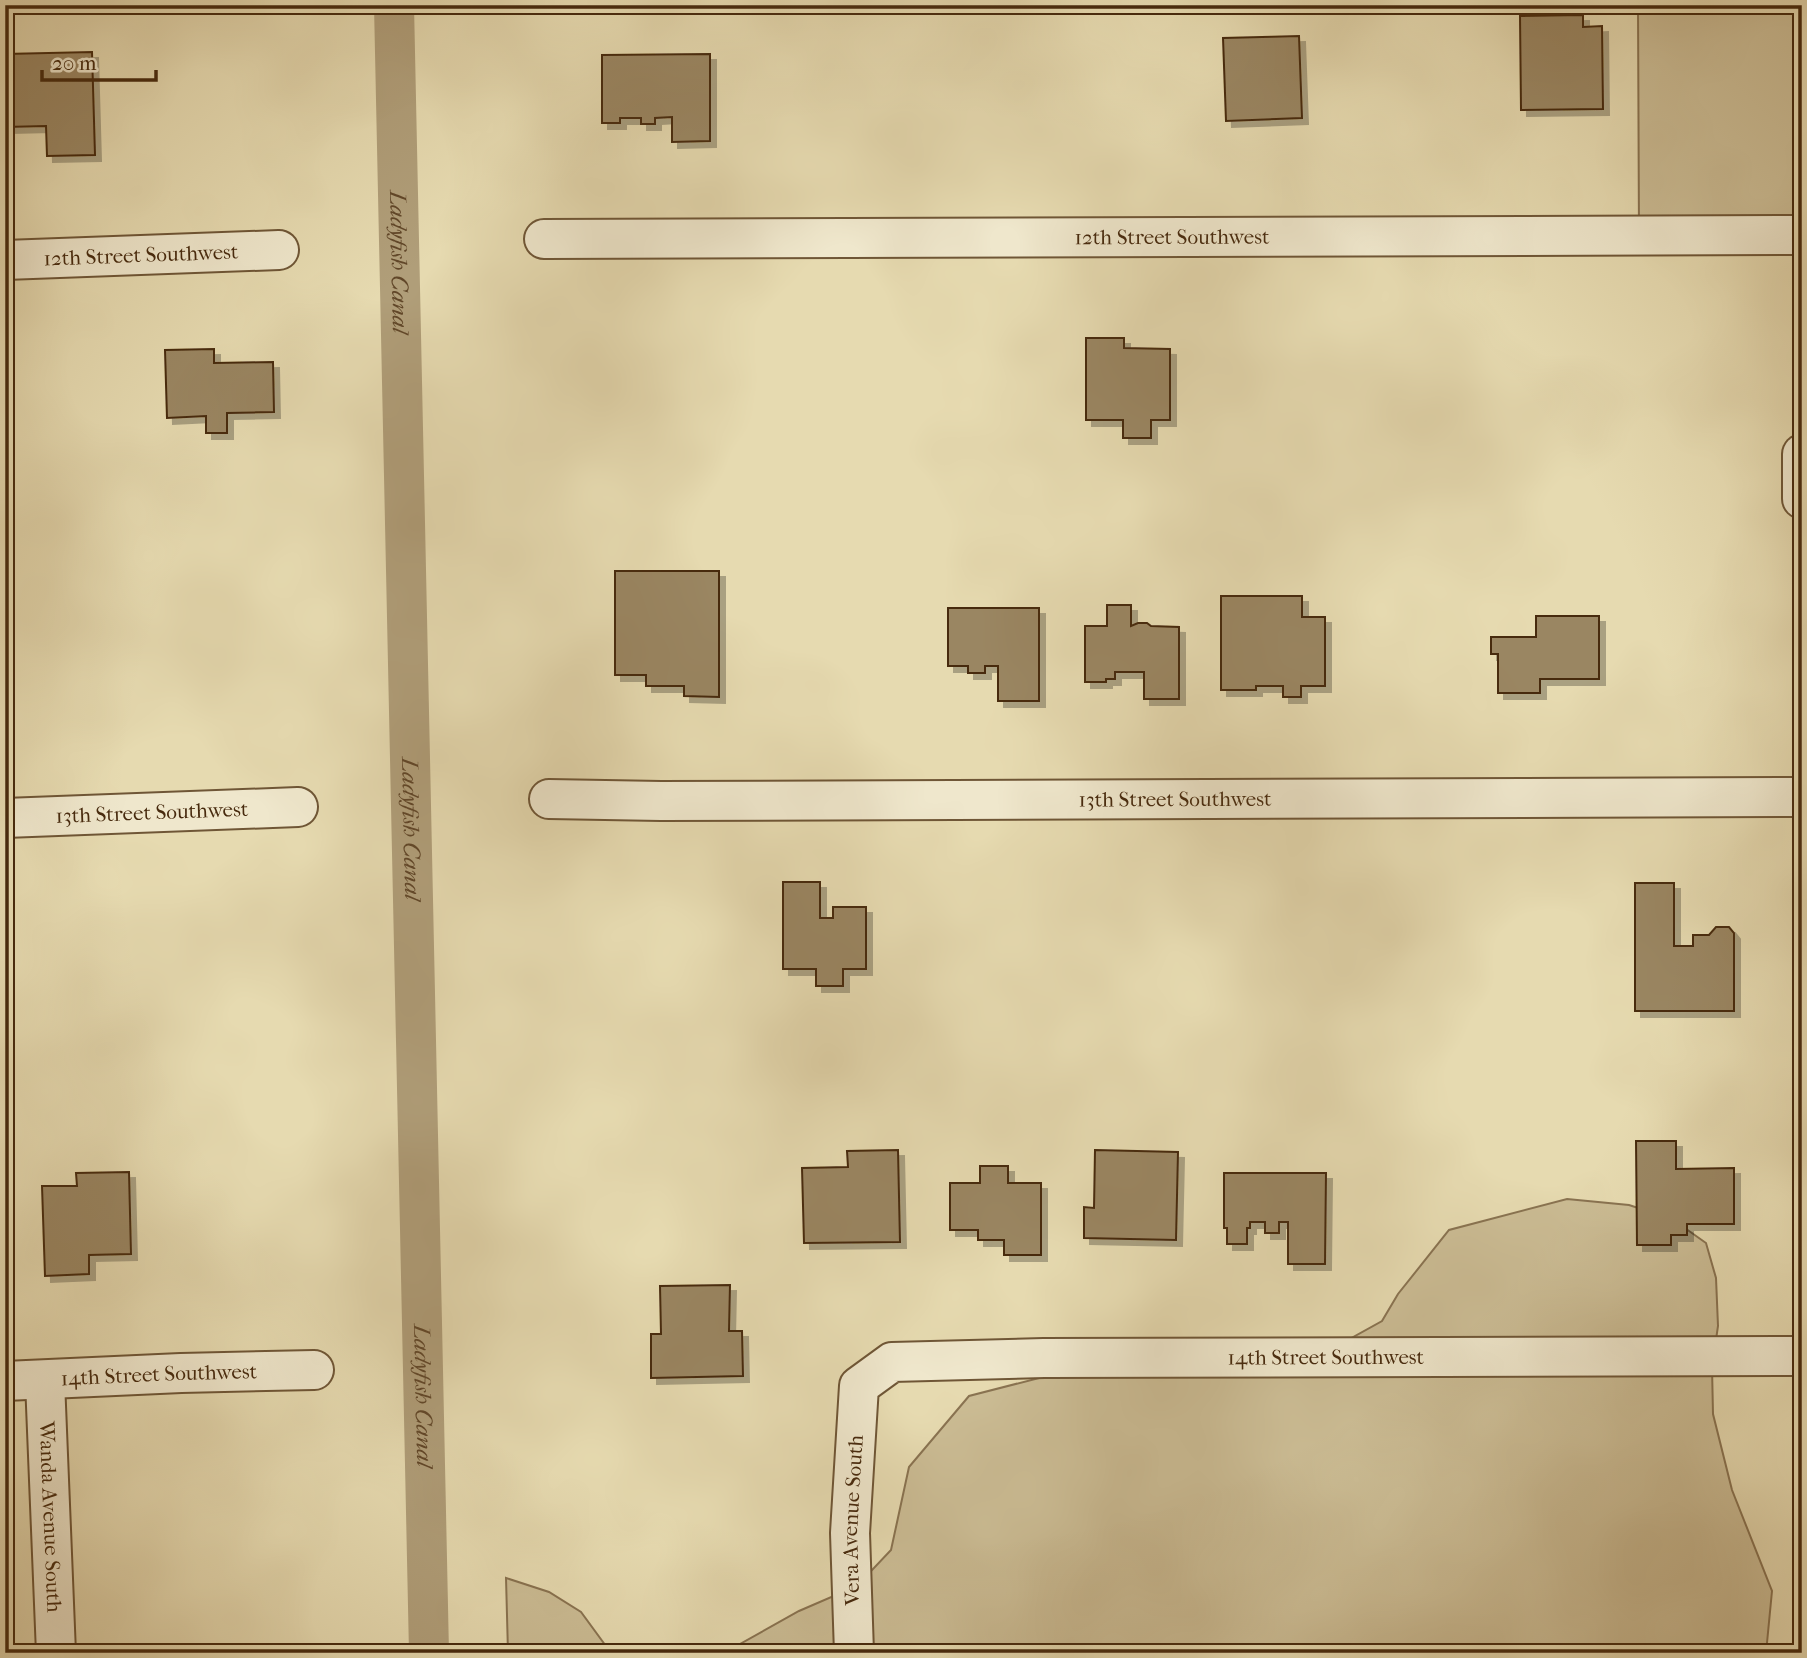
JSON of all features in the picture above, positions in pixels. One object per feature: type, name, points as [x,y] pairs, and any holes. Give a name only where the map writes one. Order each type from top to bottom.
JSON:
[{"type":"street","name":"12th Street Southwest","points":[[544,239],[1802,235]]},
{"type":"street","name":"12th Street Southwest","points":[[5,260],[279,250]]},
{"type":"street","points":[[1802,454],[1802,499]]},
{"type":"street","name":"13th Street Southwest","points":[[549,799],[675,801],[1802,797]]},
{"type":"street","name":"13th Street Southwest","points":[[5,818],[298,807]]},
{"type":"street","name":"14th Street Southwest","points":[[859,1387],[892,1362],[1044,1358],[1802,1356]]},
{"type":"street","name":"14th Street Southwest","points":[[5,1381],[314,1370]]},
{"type":"street","name":"Wanda Avenue South","points":[[45,1381],[56,1653]]},
{"type":"street","name":"Vera Avenue South","points":[[854,1653],[850,1533],[859,1387]]},
{"type":"shaded area","points":[[1638,5],[1801,5],[1802,249],[1639,235]]},
{"type":"shaded area","points":[[1567,1199],[1629,1205],[1672,1219],[1706,1243],[1716,1278],[1718,1326],[1712,1367],[1713,1414],[1732,1490],[1772,1591],[1766,1653],[724,1653],[799,1611],[857,1586],[891,1550],[909,1467],[969,1396],[1074,1369],[1308,1362],[1382,1321],[1398,1294],[1449,1230]]},
{"type":"shaded area","points":[[506,1578],[549,1592],[581,1612],[611,1653],[508,1653]]},
{"type":"building","points":[[1583,15],[1583,27],[1602,26],[1603,109],[1521,110],[1520,16]]},
{"type":"building","points":[[1299,36],[1302,118],[1226,121],[1223,38]]},
{"type":"building","points":[[92,52],[95,155],[47,156],[46,126],[5,127],[5,54]]},
{"type":"building","points":[[710,54],[710,141],[672,142],[672,117],[655,118],[655,124],[641,124],[641,118],[620,118],[620,123],[602,123],[602,55]]},
{"type":"building","points":[[1086,338],[1124,338],[1124,348],[1170,349],[1170,420],[1151,420],[1151,438],[1123,438],[1123,420],[1086,420]]},
{"type":"building","points":[[214,349],[214,363],[273,362],[274,412],[227,413],[227,433],[206,433],[206,416],[167,418],[165,350]]},
{"type":"building","points":[[615,571],[719,571],[719,697],[684,696],[684,686],[646,686],[646,675],[615,675]]},
{"type":"building","points":[[1221,596],[1302,596],[1302,617],[1325,617],[1325,686],[1301,686],[1301,697],[1283,697],[1283,686],[1256,686],[1256,690],[1221,690]]},
{"type":"building","points":[[1107,605],[1131,605],[1131,626],[1147,623],[1151,626],[1179,627],[1179,699],[1144,699],[1144,672],[1115,672],[1115,679],[1106,679],[1106,682],[1085,682],[1085,626],[1107,626]]},
{"type":"building","points":[[948,608],[1039,608],[1039,701],[998,701],[998,666],[985,666],[985,673],[968,673],[968,666],[948,666]]},
{"type":"building","points":[[1536,616],[1599,616],[1599,679],[1540,679],[1540,693],[1498,693],[1498,654],[1491,654],[1491,637],[1536,637]]},
{"type":"building","points":[[783,882],[820,882],[820,918],[833,918],[833,907],[866,907],[866,969],[843,969],[843,986],[816,986],[816,969],[783,969]]},
{"type":"building","points":[[1635,883],[1674,883],[1674,946],[1693,946],[1693,935],[1709,935],[1716,927],[1729,927],[1734,933],[1734,1011],[1635,1011]]},
{"type":"building","points":[[1636,1141],[1676,1141],[1676,1169],[1734,1168],[1734,1224],[1687,1224],[1687,1235],[1671,1235],[1671,1245],[1637,1245]]},
{"type":"building","points":[[898,1150],[900,1242],[804,1243],[802,1168],[848,1167],[847,1151]]},
{"type":"building","points":[[1095,1150],[1178,1152],[1176,1240],[1084,1238],[1084,1207],[1094,1208]]},
{"type":"building","points":[[980,1166],[1008,1166],[1008,1183],[1041,1183],[1041,1255],[1004,1255],[1004,1240],[978,1240],[978,1230],[950,1230],[950,1183],[980,1183]]},
{"type":"building","points":[[129,1172],[131,1254],[89,1255],[89,1274],[45,1276],[42,1186],[77,1186],[76,1173]]},
{"type":"building","points":[[1224,1173],[1326,1173],[1325,1264],[1288,1264],[1288,1222],[1279,1222],[1279,1233],[1265,1233],[1265,1222],[1250,1222],[1250,1228],[1247,1228],[1247,1244],[1227,1244],[1227,1228],[1224,1228]]},
{"type":"building","points":[[730,1285],[729,1331],[742,1331],[743,1376],[651,1378],[651,1334],[661,1334],[660,1286]]},
{"type":"waterway","name":"Ladyfish Canal","points":[[394,5],[429,1653]]}]
